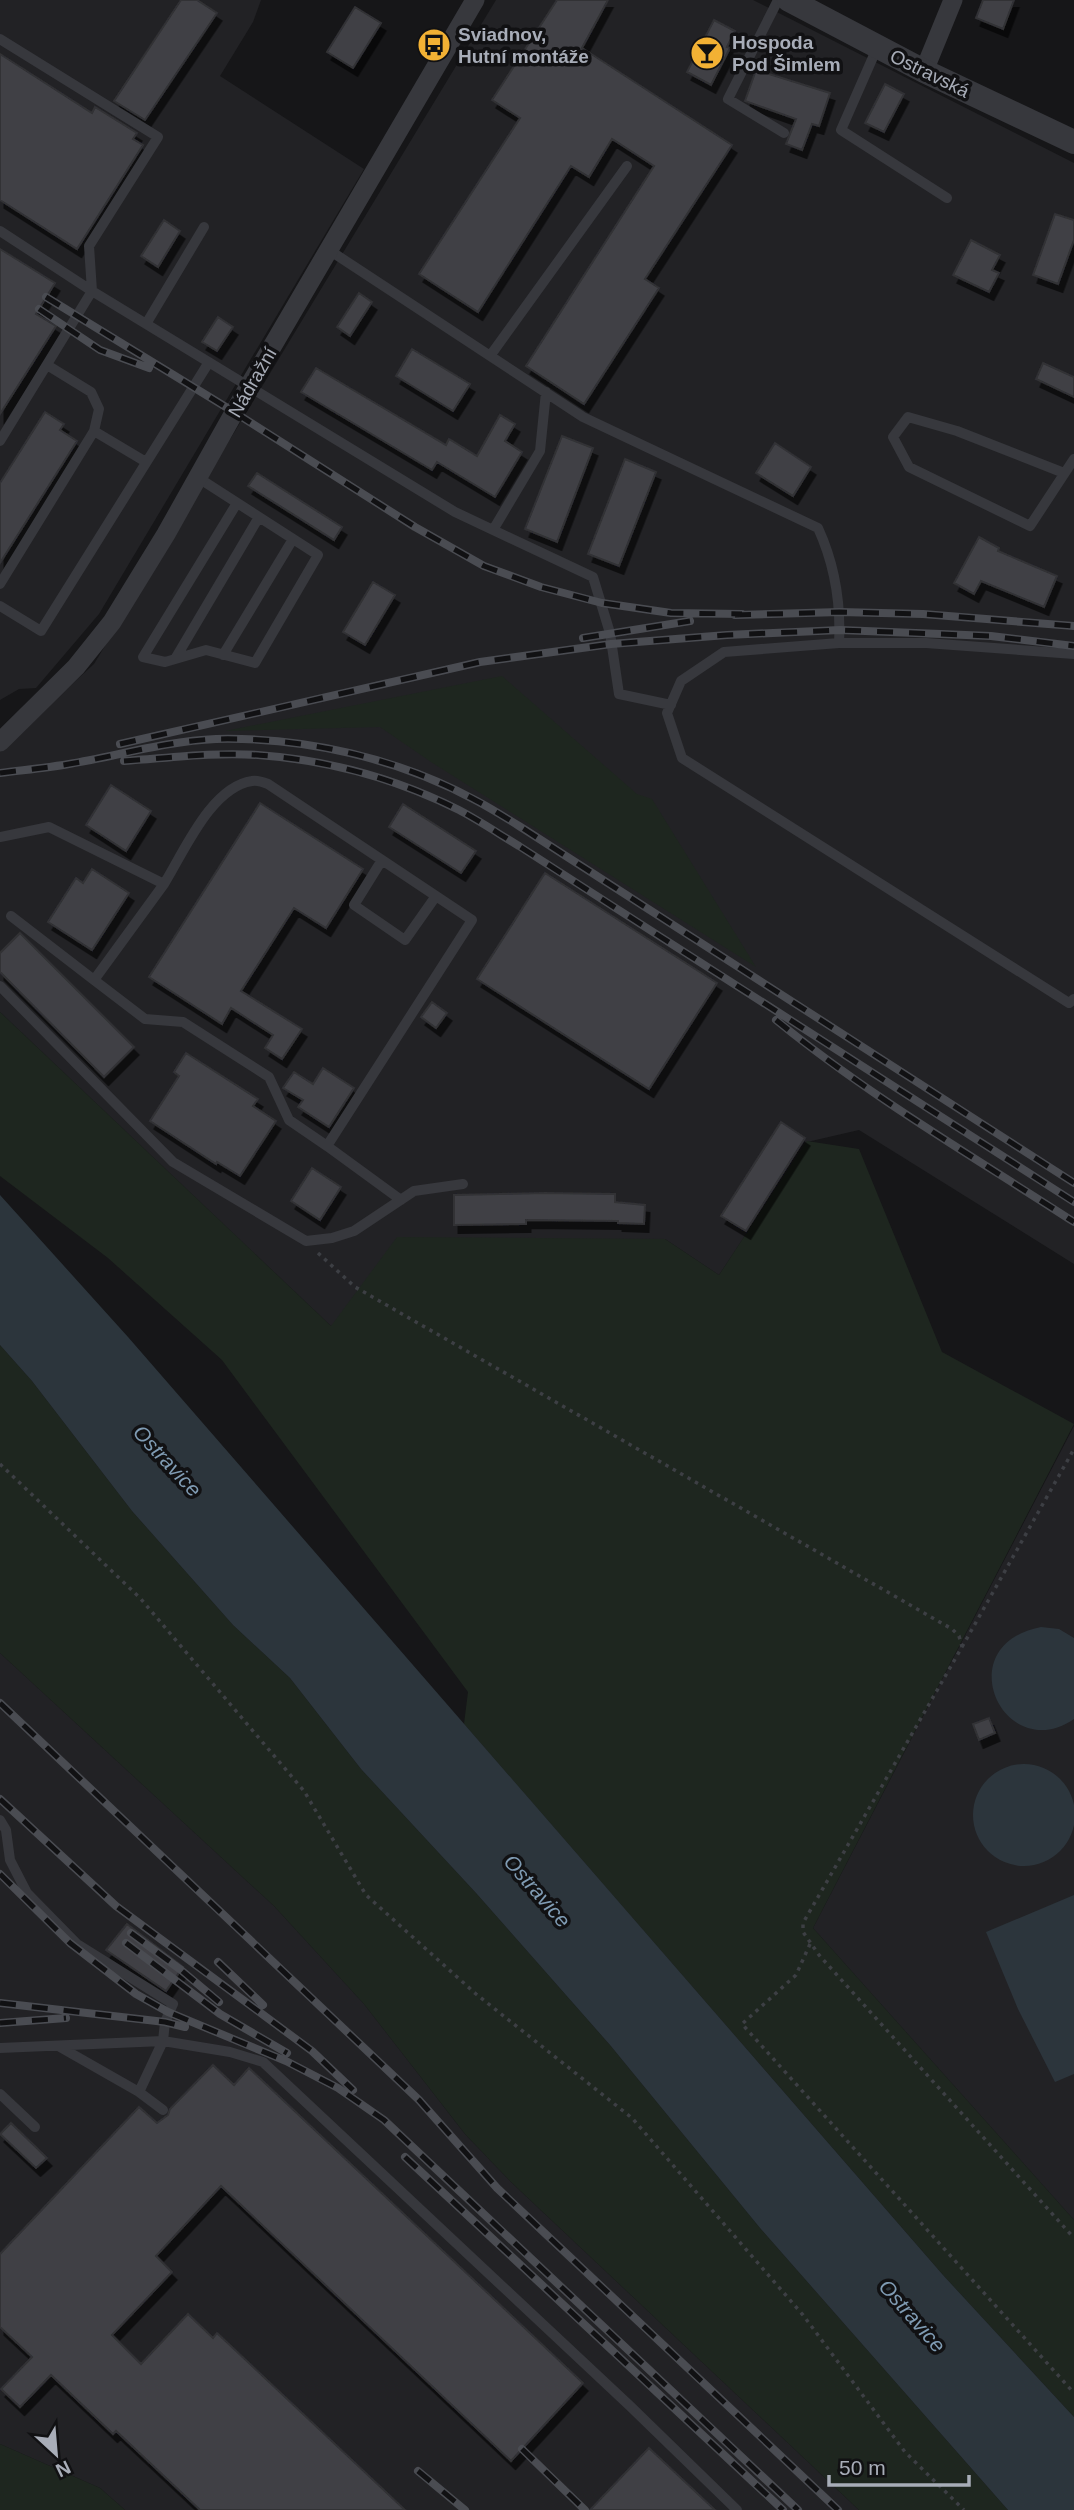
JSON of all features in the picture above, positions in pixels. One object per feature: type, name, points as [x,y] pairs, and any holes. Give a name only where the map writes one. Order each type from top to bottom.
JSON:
[{"type":"street","name":"Nádražní","points":[[0,742],[76,667],[112,622],[475,0]]},
{"type":"street","name":"Ostravská","points":[[789,0],[923,71],[1074,142]]},
{"type":"street","points":[[923,71],[953,0]]},
{"type":"lane","points":[[778,0],[728,99],[784,133]]},
{"type":"lane","points":[[0,39],[158,137],[89,246],[92,291],[0,441]]},
{"type":"lane","points":[[878,47],[841,130],[947,198]]},
{"type":"lane","points":[[490,356],[626,166]]},
{"type":"lane","points":[[146,324],[204,227]]},
{"type":"lane","points":[[0,231],[92,291],[455,512],[593,577],[610,633],[619,694],[671,705]]},
{"type":"lane","points":[[329,250],[583,417],[818,528],[831,556],[840,612],[839,643]]},
{"type":"lane","points":[[0,606],[41,631],[209,362]]},
{"type":"lane","points":[[0,584],[94,431],[99,409],[91,392],[47,365]]},
{"type":"lane","points":[[493,530],[540,451],[546,392]]},
{"type":"lane","points":[[1065,473],[957,431],[908,417],[893,437],[909,467],[1030,526],[1065,473],[1074,459]]},
{"type":"lane","points":[[94,431],[146,463]]},
{"type":"lane","points":[[197,478],[237,503],[318,555],[255,663],[205,650],[165,662],[143,657],[237,503]]},
{"type":"lane","points":[[175,660],[259,517]]},
{"type":"lane","points":[[223,655],[293,539]]},
{"type":"lane","points":[[1074,654],[926,643],[839,643],[724,652],[681,681],[667,713],[682,758],[1069,1003],[1074,999]]},
{"type":"lane","points":[[94,980],[164,884],[213,804],[232,788],[254,780],[268,784],[471,920],[327,1146]]},
{"type":"lane","points":[[0,837],[49,827],[164,884]]},
{"type":"lane","points":[[382,860],[354,905],[405,940],[436,896]]},
{"type":"lane","points":[[12,916],[145,1018],[183,1022],[269,1077],[289,1120],[401,1200]]},
{"type":"lane","points":[[0,986],[173,1162],[306,1241],[332,1238],[354,1231],[414,1191],[463,1184]]},
{"type":"lane","points":[[0,1820],[6,1830],[10,1860],[27,1893],[77,1944],[173,2004],[165,2022],[163,2041],[139,2092]]},
{"type":"lane","points":[[0,2048],[163,2041],[230,2052],[263,2062],[737,2510]]},
{"type":"lane","points":[[60,2047],[139,2092],[163,2110]]},
{"type":"lane","points":[[0,2094],[35,2127]]},
{"type":"path","points":[[306,1241],[355,1287],[952,1629],[959,1636],[962,1647]]},
{"type":"path","points":[[1074,1449],[803,1923],[803,1932],[810,1944],[1074,2238]]},
{"type":"path","points":[[0,1464],[140,1598],[304,1791],[366,1895],[476,1994],[632,2118],[803,2315],[905,2452],[964,2510]]},
{"type":"path","points":[[810,1944],[796,1975],[743,2024],[1074,2393]]},
{"type":"shaded area","points":[[0,0],[261,0],[253,22],[220,76],[364,169],[99,614],[36,688],[19,689],[0,700]]},
{"type":"shaded area","points":[[496,0],[753,0],[1074,163],[1074,1264],[859,1130],[807,1142],[719,1275],[665,1239],[332,1327],[0,1012],[0,750],[94,664]]},
{"type":"shaded area","points":[[502,676],[637,794],[652,799],[756,967],[380,727],[225,731]]},
{"type":"shaded area","points":[[0,1012],[331,1326],[397,1237],[665,1239],[719,1275],[807,1141],[859,1149],[942,1352],[1074,1424],[813,1928],[1074,2220],[1074,2417],[943,2275],[464,1724],[468,1692],[222,1360],[108,1258],[0,1176]]},
{"type":"shaded area","points":[[0,1345],[32,1381],[132,1511],[233,1625],[290,1678],[361,1769],[476,1893],[610,2045],[760,2228],[1008,2510],[859,2510],[511,2182],[465,2134],[364,2004],[274,1906],[0,1653]]},
{"type":"shaded area","points":[[1074,1426],[1074,2220],[813,1928]]},
{"type":"shaded area","points":[[0,1653],[274,1906],[364,2004],[465,2134],[511,2182],[859,2510],[125,2510],[100,2488],[0,2444]]},
{"type":"shaded area","points":[[0,2444],[100,2488],[125,2510],[0,2510]]},
{"type":"water","name":"Ostravice","points":[[0,1195],[128,1337],[943,2275],[1074,2417],[1074,2510],[1008,2510],[760,2228],[610,2045],[476,1893],[361,1769],[290,1678],[233,1625],[132,1511],[32,1381],[0,1345]]},
{"type":"water","points":[[1041,1627],[1059,1629],[1074,1638],[1074,1719],[1049,1730],[1026,1727],[1008,1716],[996,1698],[992,1677],[997,1656],[1013,1638]]},
{"type":"water","points":[[1024,1764],[1043,1768],[1060,1779],[1071,1796],[1075,1815],[1071,1834],[1060,1851],[1043,1862],[1024,1866],[1005,1862],[988,1851],[977,1834],[973,1815],[977,1796],[988,1779],[1005,1768]]},
{"type":"water","points":[[1074,1895],[1074,2074],[1055,2082],[1018,2009],[986,1932]]},
{"type":"building","points":[[181,0],[197,0],[217,13],[145,120],[114,101]]},
{"type":"building","points":[[557,0],[608,0],[582,48],[732,145],[645,279],[659,288],[584,404],[526,366],[654,166],[612,139],[589,177],[571,166],[478,312],[419,274],[520,118],[492,100]]},
{"type":"building","points":[[983,0],[1014,0],[1003,29],[976,18]]},
{"type":"building","points":[[355,7],[381,23],[353,68],[327,52]]},
{"type":"building","points":[[714,20],[735,31],[727,47],[730,48],[711,85],[687,72]]},
{"type":"building","points":[[0,54],[92,113],[95,107],[137,133],[133,139],[143,145],[77,249],[0,200]]},
{"type":"building","points":[[756,70],[830,93],[819,126],[812,124],[802,150],[786,144],[796,119],[745,101]]},
{"type":"building","points":[[885,84],[904,94],[884,132],[865,123]]},
{"type":"building","points":[[1055,214],[1074,220],[1074,240],[1058,284],[1033,275]]},
{"type":"building","points":[[164,220],[180,231],[158,267],[141,256]]},
{"type":"building","points":[[971,240],[1000,255],[992,270],[999,273],[989,292],[953,275]]},
{"type":"building","points":[[0,249],[55,283],[36,314],[56,326],[0,414]]},
{"type":"building","points":[[359,293],[372,302],[350,336],[337,327]]},
{"type":"building","points":[[218,317],[233,327],[217,351],[202,342]]},
{"type":"building","points":[[412,349],[470,384],[453,411],[396,376]]},
{"type":"building","points":[[1043,363],[1074,377],[1074,397],[1036,379]]},
{"type":"building","points":[[316,368],[446,445],[449,439],[477,456],[500,415],[515,424],[505,441],[522,452],[495,497],[437,462],[432,470],[301,392]]},
{"type":"building","points":[[45,412],[64,424],[60,430],[77,441],[0,563],[0,483]]},
{"type":"building","points":[[562,436],[593,448],[557,542],[525,529]]},
{"type":"building","points":[[775,443],[811,467],[793,496],[756,473]]},
{"type":"building","points":[[625,459],[656,472],[619,566],[588,554]]},
{"type":"building","points":[[257,473],[342,527],[334,540],[248,486]]},
{"type":"building","points":[[979,537],[999,548],[998,551],[1057,576],[1044,607],[981,581],[974,594],[954,583]]},
{"type":"building","points":[[373,582],[395,595],[365,645],[343,632]]},
{"type":"building","points":[[111,785],[151,811],[126,851],[86,825]]},
{"type":"building","points":[[260,803],[363,869],[326,928],[294,908],[241,991],[302,1029],[282,1059],[265,1048],[273,1035],[231,1008],[222,1024],[149,977]]},
{"type":"building","points":[[403,804],[476,851],[461,873],[389,827]]},
{"type":"building","points":[[92,869],[129,893],[92,950],[48,922],[76,878],[83,883]]},
{"type":"building","points":[[545,873],[717,983],[649,1089],[477,979]]},
{"type":"building","points":[[20,933],[134,1047],[104,1077],[0,972],[0,953]]},
{"type":"building","points":[[432,1002],[447,1013],[436,1028],[421,1017]]},
{"type":"building","points":[[186,1053],[258,1099],[253,1106],[276,1121],[240,1176],[217,1162],[216,1164],[150,1121],[179,1076],[174,1072]]},
{"type":"building","points":[[323,1068],[354,1088],[329,1127],[298,1107],[303,1100],[283,1088],[294,1072],[313,1084]]},
{"type":"building","points":[[781,1122],[805,1138],[746,1231],[721,1216]]},
{"type":"building","points":[[312,1168],[341,1187],[320,1220],[291,1201]]},
{"type":"building","points":[[615,1194],[615,1202],[645,1205],[644,1224],[618,1221],[526,1220],[526,1224],[454,1225],[454,1195]]},
{"type":"building","points":[[989,1718],[995,1733],[979,1740],[973,1724]]},
{"type":"building","points":[[127,1924],[183,1967],[166,1991],[106,1950]]},
{"type":"building","points":[[213,2065],[234,2085],[249,2068],[583,2383],[511,2461],[221,2186],[156,2256],[172,2272],[112,2335],[141,2364],[188,2314],[213,2338],[217,2333],[405,2510],[200,2510],[116,2431],[113,2434],[51,2375],[20,2407],[1,2389],[32,2357],[0,2327],[0,2254],[139,2107],[157,2123],[168,2115],[170,2109]]},
{"type":"building","points":[[11,2123],[47,2158],[36,2168],[0,2134]]},
{"type":"building","points":[[649,2448],[715,2510],[590,2510]]},
{"type":"railway","points":[[46,297],[415,527],[484,566],[541,587],[602,603],[671,613],[742,614]]},
{"type":"railway","points":[[39,309],[100,350],[149,368]]},
{"type":"railway","points":[[735,615],[840,612],[923,614],[1074,626]]},
{"type":"railway","points":[[583,638],[690,621]]},
{"type":"railway","points":[[120,744],[480,662],[611,644],[840,630],[991,636],[1074,646]]},
{"type":"railway","points":[[0,773],[216,739],[250,739],[317,746],[383,762],[415,773],[447,786],[509,819],[1074,1183]]},
{"type":"railway","points":[[124,761],[224,754],[310,761],[387,780],[435,799],[467,814],[519,846],[1074,1202]]},
{"type":"railway","points":[[776,1020],[885,1100],[1074,1222]]},
{"type":"railway","points":[[0,1703],[419,2100],[497,2188],[838,2510]]},
{"type":"railway","points":[[0,1799],[116,1906],[312,2051],[353,2090]]},
{"type":"railway","points":[[0,1874],[70,1943],[136,1994],[168,2012],[286,2061],[338,2088],[384,2120],[798,2510]]},
{"type":"railway","points":[[131,1933],[219,2002]]},
{"type":"railway","points":[[126,1943],[220,2014],[287,2053]]},
{"type":"railway","points":[[218,1962],[263,2005]]},
{"type":"railway","points":[[0,2003],[165,2022],[185,2027]]},
{"type":"railway","points":[[0,2023],[66,2018]]},
{"type":"railway","points":[[405,2157],[783,2510]]},
{"type":"railway","points":[[522,2449],[585,2510]]},
{"type":"railway","points":[[418,2471],[465,2510]]},
{"type":"place","name":"Sviadnov, Hutní montáže","points":[[434,45]]},
{"type":"place","name":"Hospoda Pod Šimlem","points":[[707,53]]}]
